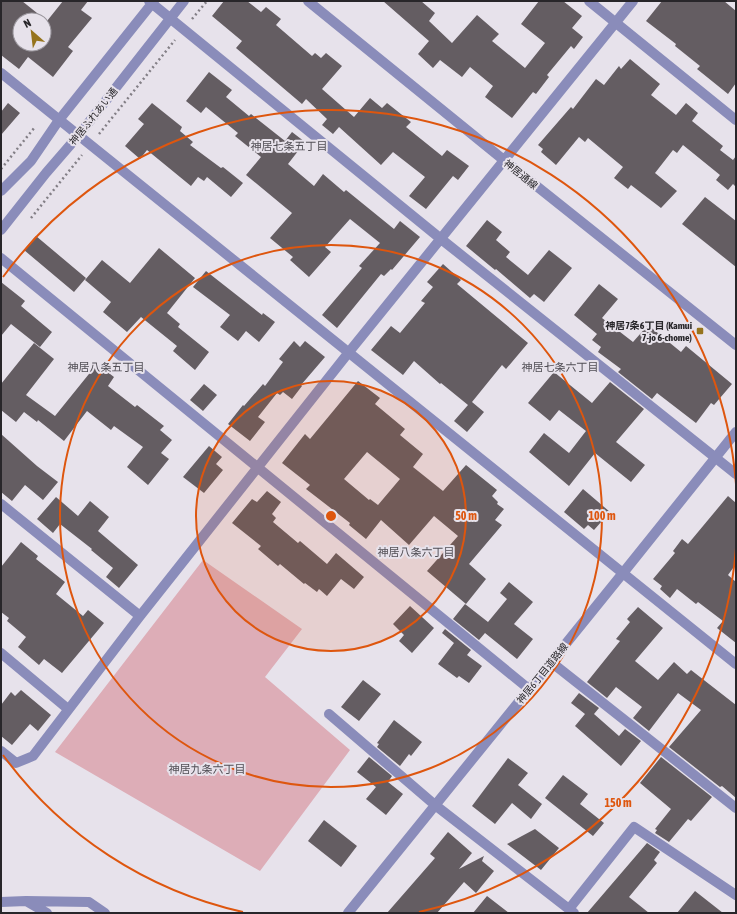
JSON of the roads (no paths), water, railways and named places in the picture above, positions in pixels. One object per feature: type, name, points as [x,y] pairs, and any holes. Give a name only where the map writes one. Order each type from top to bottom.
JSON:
[{"type":"street","name":"神居ふれあい通","points":[[1,230],[46,173],[78,136],[184,1]]},
{"type":"street","name":"神居通線","points":[[308,1],[505,161],[736,345]]},
{"type":"street","points":[[589,1],[736,120]]},
{"type":"street","points":[[1,750],[16,763],[33,756],[140,616],[349,352],[633,1]]},
{"type":"street","points":[[1,191],[31,161],[58,120],[152,2],[441,239],[736,474]]},
{"type":"street","points":[[1,73],[736,664]]},
{"type":"street","points":[[1,258],[529,689]]},
{"type":"street","name":"神居6丁目道路線","points":[[350,912],[736,432]]},
{"type":"street","points":[[1,504],[140,616]]},
{"type":"street","points":[[1,654],[68,709]]},
{"type":"street","points":[[551,662],[736,808]]},
{"type":"street","points":[[329,714],[435,805],[572,911],[634,827],[736,895]]},
{"type":"street","points":[[1,902],[89,902],[105,913]]},
{"type":"street","points":[[26,902],[47,913]]},
{"type":"place","name":"神居7条6丁目 (Kamui 7-jo 6-chome)","points":[[700,331]]},
{"type":"district","name":"神居七条五丁目","points":[[289,146]]},
{"type":"district","name":"神居八条五丁目","points":[[106,367]]},
{"type":"district","name":"神居七条六丁目","points":[[560,367]]},
{"type":"district","name":"神居八条六丁目","points":[[416,552]]},
{"type":"district","name":"神居九条六丁目","points":[[207,769]]}]
